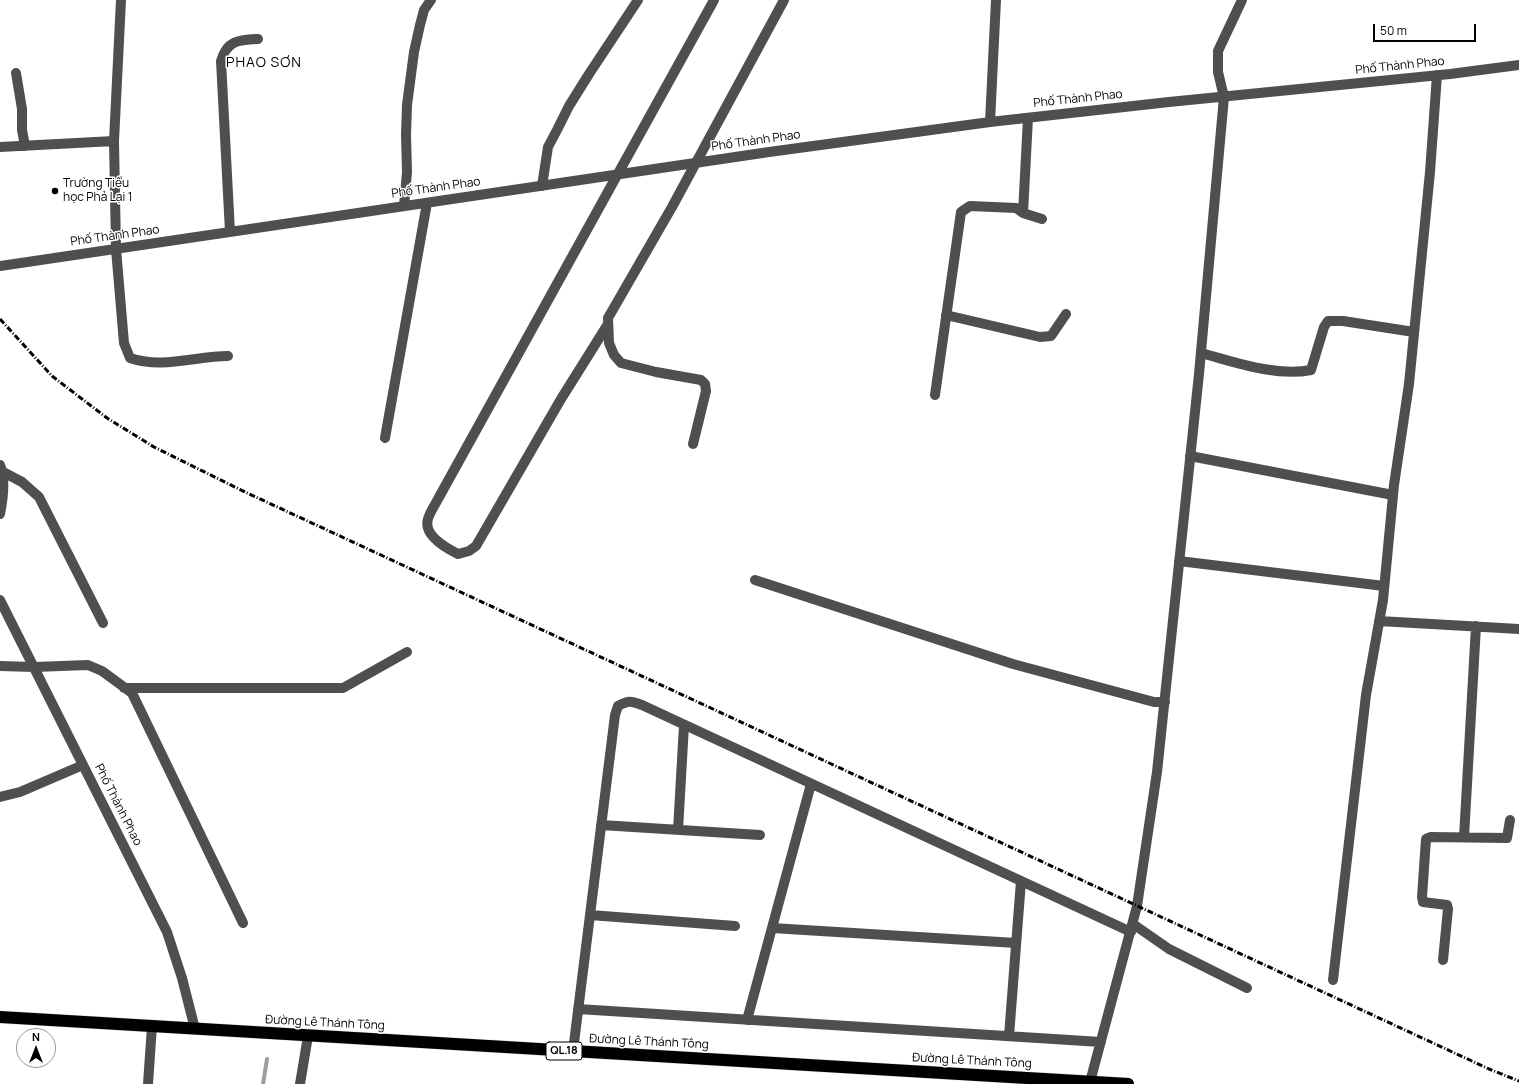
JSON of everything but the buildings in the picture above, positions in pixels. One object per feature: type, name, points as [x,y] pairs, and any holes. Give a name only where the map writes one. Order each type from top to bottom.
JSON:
[{"type":"highway","name":"Đường Lê Thánh Tông","points":[[0,1017],[1128,1084]]},
{"type":"street","points":[[121,0],[114,141],[116,249],[124,343],[130,358],[142,362],[178,361],[228,356]]},
{"type":"street","points":[[404,206],[407,172],[407,105],[414,52],[420,25],[424,10],[431,0]]},
{"type":"street","points":[[542,186],[548,147],[573,100],[638,0]]},
{"type":"street","points":[[608,324],[561,399],[476,546],[469,551],[458,554],[436,539],[428,528],[428,520],[438,499],[622,174],[714,0]]},
{"type":"street","points":[[693,444],[706,390],[705,384],[701,380],[656,372],[621,363],[614,355],[609,343],[608,318],[672,207],[691,164],[784,0]]},
{"type":"street","points":[[990,122],[996,0]]},
{"type":"street","points":[[1090,1082],[1138,906],[1157,772],[1201,354],[1224,97],[1218,72],[1218,51],[1242,0]]},
{"type":"street","points":[[230,232],[221,61],[223,53],[231,44],[241,40],[258,39]]},
{"type":"street","name":"Phố Thành Phao","points":[[0,266],[622,174],[990,122],[1519,65]]},
{"type":"street","points":[[16,73],[22,109],[22,130],[25,146]]},
{"type":"street","points":[[1333,980],[1366,696],[1384,586],[1393,495],[1409,384],[1430,172],[1437,75]]},
{"type":"street","points":[[1023,213],[1028,118]]},
{"type":"street","points":[[0,147],[114,141]]},
{"type":"street","points":[[385,438],[427,203]]},
{"type":"street","points":[[935,396],[961,212],[970,206],[1016,208],[1023,213],[1042,219]]},
{"type":"street","points":[[946,315],[1040,337],[1051,336],[1066,314]]},
{"type":"street","points":[[1201,354],[1281,372],[1299,372],[1311,370],[1324,327],[1328,321],[1343,321],[1414,332]]},
{"type":"street","points":[[1190,456],[1393,495]]},
{"type":"street","points":[[0,514],[2,505],[2,469]]},
{"type":"street","points":[[2,469],[22,482],[39,497],[103,623]]},
{"type":"street","points":[[1179,561],[1384,586]]},
{"type":"street","points":[[755,580],[1013,664],[1154,702],[1164,702]]},
{"type":"street","name":"Phố Thành Phao","points":[[0,600],[167,932],[182,978],[195,1029]]},
{"type":"street","points":[[1379,621],[1519,629]]},
{"type":"street","points":[[1464,837],[1476,626]]},
{"type":"street","points":[[124,688],[343,688],[407,652]]},
{"type":"street","points":[[0,666],[34,667],[88,665],[102,671],[132,693],[243,923]]},
{"type":"street","points":[[573,1051],[615,715],[618,706],[625,702],[632,701],[1021,881],[1132,928],[1169,949],[1247,988]]},
{"type":"street","points":[[678,830],[684,725]]},
{"type":"street","points":[[0,797],[20,792],[83,765]]},
{"type":"street","points":[[747,1020],[811,784]]},
{"type":"street","points":[[1443,960],[1448,909],[1447,905],[1423,902],[1422,897],[1426,839],[1431,837],[1506,838],[1510,820]]},
{"type":"street","points":[[601,825],[760,835]]},
{"type":"street","points":[[1009,1036],[1021,881]]},
{"type":"street","points":[[590,915],[735,926]]},
{"type":"street","points":[[772,928],[1016,943]]},
{"type":"street","points":[[578,1009],[1102,1042]]},
{"type":"street","points":[[148,1084],[152,1026]]},
{"type":"street","points":[[300,1084],[308,1036]]},
{"type":"waterway","points":[[263,1084],[267,1059]]},
{"type":"railway","points":[[0,319],[52,376],[107,418],[154,447],[245,492],[1489,1069],[1519,1081]]},
{"type":"place","name":"Trường Tiểu học Phả Lại 1","points":[[55,191]]},
{"type":"district","name":"PHAO SƠN","points":[[264,63]]}]
